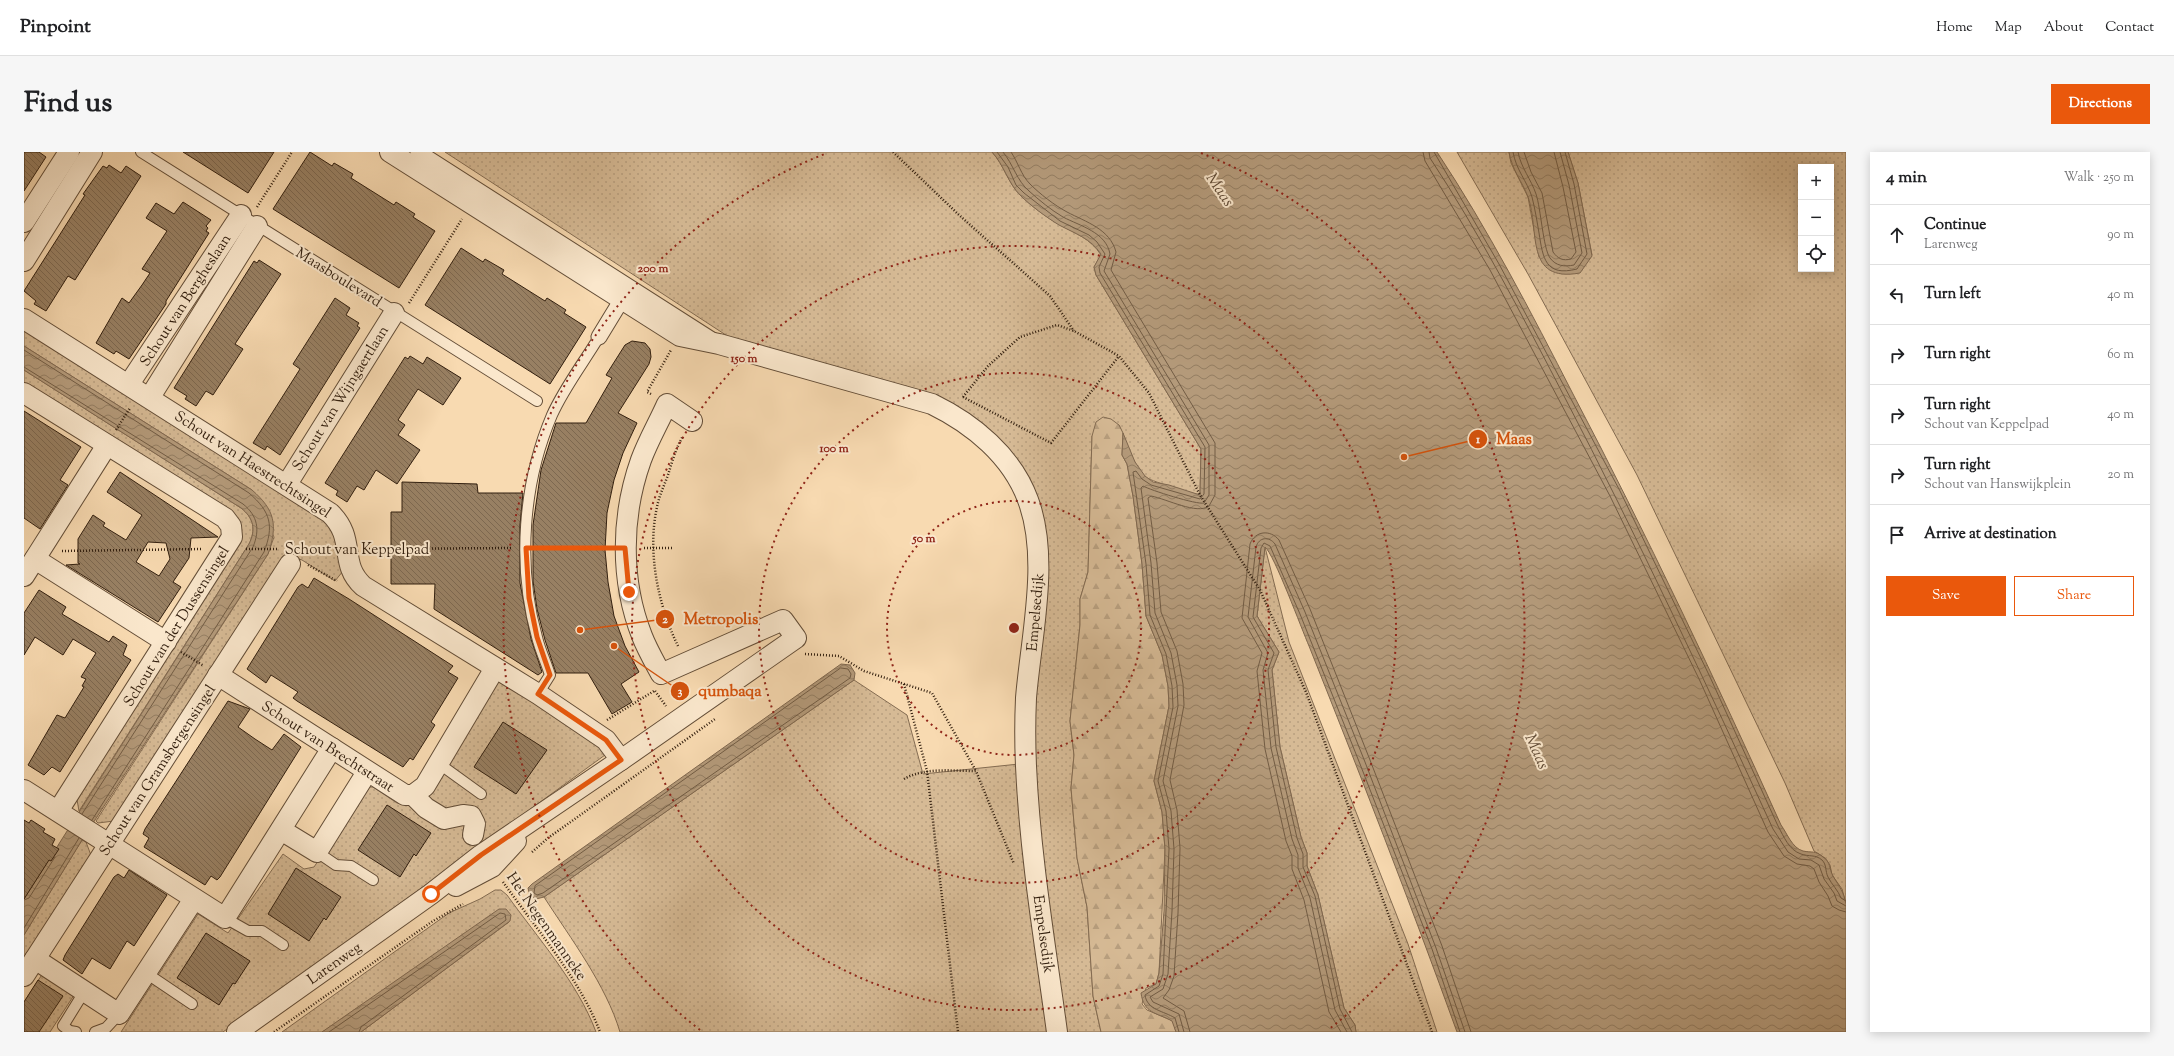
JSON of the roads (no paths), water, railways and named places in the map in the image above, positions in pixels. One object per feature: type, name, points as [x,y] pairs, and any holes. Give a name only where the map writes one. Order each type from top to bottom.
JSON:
[{"type":"street","points":[[24,222],[69,152]]},
{"type":"street","points":[[24,261],[92,152]]},
{"type":"street","points":[[390,152],[471,204],[626,293]]},
{"type":"street","points":[[418,152],[626,293]]},
{"type":"street","name":"Schout van Bergheslaan","points":[[140,391],[241,215]]},
{"type":"street","name":"Schout van Bergheslaan","points":[[140,391],[257,226]]},
{"type":"street","points":[[599,337],[626,293]]},
{"type":"street","name":"Empelsedijk","points":[[626,293],[680,336],[719,344],[932,404],[952,414],[992,446],[1014,471],[1029,501],[1033,517],[1038,564],[1026,699],[1026,765],[1032,845],[1057,1032]]},
{"type":"street","name":"Schout van Wijngaertlaan","points":[[287,484],[397,315]]},
{"type":"street","name":"Schout van Haestrechtsingel","points":[[24,319],[287,484],[330,513],[340,522],[346,534],[350,568],[355,579],[363,586],[495,668]]},
{"type":"street","name":"Schout van der Dussensingel","points":[[24,392],[225,518],[231,526],[232,537],[228,549],[172,646],[63,814]]},
{"type":"street","name":"Larenweg","points":[[237,1032],[431,894],[463,884],[492,867],[534,820],[621,760],[799,646],[783,620],[661,674],[642,635],[629,592],[625,548],[630,498],[642,459],[667,404],[692,421]]},
{"type":"street","points":[[24,576],[29,553],[107,445]]},
{"type":"street","points":[[29,553],[172,646]]},
{"type":"street","name":"Schout van Gramsbergensingel","points":[[24,976],[103,840],[290,554]]},
{"type":"street","points":[[495,668],[594,731],[606,740],[621,760]]},
{"type":"street","name":"Schout van Brechtstraat","points":[[214,672],[398,792],[405,795],[413,795],[425,786],[495,668]]},
{"type":"street","points":[[24,790],[225,918],[332,748]]},
{"type":"street","points":[[281,830],[317,852],[367,772]]},
{"type":"street","points":[[413,795],[426,808],[444,819],[463,815],[471,816],[475,824],[473,835]]},
{"type":"street","points":[[35,959],[119,1014],[194,899]]},
{"type":"lane","name":"Maasboulevard","points":[[141,152],[397,315],[537,401]]},
{"type":"lane","points":[[538,694],[550,675],[537,637],[529,598],[526,548],[528,511],[537,453],[553,413],[599,337]]},
{"type":"lane","points":[[438,763],[481,794]]},
{"type":"lane","points":[[317,852],[336,865],[351,866],[373,880]]},
{"type":"lane","points":[[225,918],[248,931],[262,930],[283,945]]},
{"type":"lane","points":[[146,973],[192,1004]]},
{"type":"lane","points":[[76,1032],[70,1031],[63,1026],[84,992]]},
{"type":"lane","points":[[95,1032],[106,1028],[119,1014]]},
{"type":"water","points":[[992,152],[1437,152],[1474,211],[1508,271],[1600,447],[1680,608],[1781,825],[1796,847],[1803,851],[1818,853],[1829,863],[1833,876],[1842,892],[1846,904],[1846,1032],[1457,1032],[1403,886],[1328,694],[1275,563],[1265,547],[1257,616],[1279,652],[1272,670],[1280,747],[1301,837],[1307,853],[1307,866],[1318,895],[1344,1008],[1355,1025],[1356,1032],[1176,1032],[1172,1021],[1148,1009],[1141,993],[1156,984],[1159,973],[1164,911],[1165,849],[1162,812],[1154,781],[1169,706],[1168,686],[1162,655],[1146,616],[1142,564],[1133,496],[1127,464],[1122,455],[1123,433],[1135,462],[1145,476],[1153,482],[1169,485],[1200,495],[1201,449],[1096,275],[1094,267],[1101,254],[1087,240],[1054,222],[1024,199],[1012,185]]},
{"type":"water","points":[[1509,152],[1568,152],[1578,183],[1592,256],[1580,273],[1562,274],[1550,270],[1542,262],[1535,239],[1528,197],[1512,164]]},
{"type":"water","points":[[24,346],[252,490],[266,504],[270,511],[273,535],[268,554],[82,840],[24,935],[24,899],[249,544],[253,534],[253,529],[249,516],[241,508],[24,370]]},
{"type":"water","points":[[841,664],[850,665],[855,673],[854,680],[544,897],[536,899],[530,896],[528,888],[532,884]]},
{"type":"water","points":[[499,909],[506,909],[511,915],[510,921],[361,1032],[322,1032]]},
{"type":"place","name":"Maas","points":[[1404,457]]},
{"type":"place","name":"Metropolis","points":[[580,630]]},
{"type":"place","name":"qumbaqa","points":[[614,646]]}]
